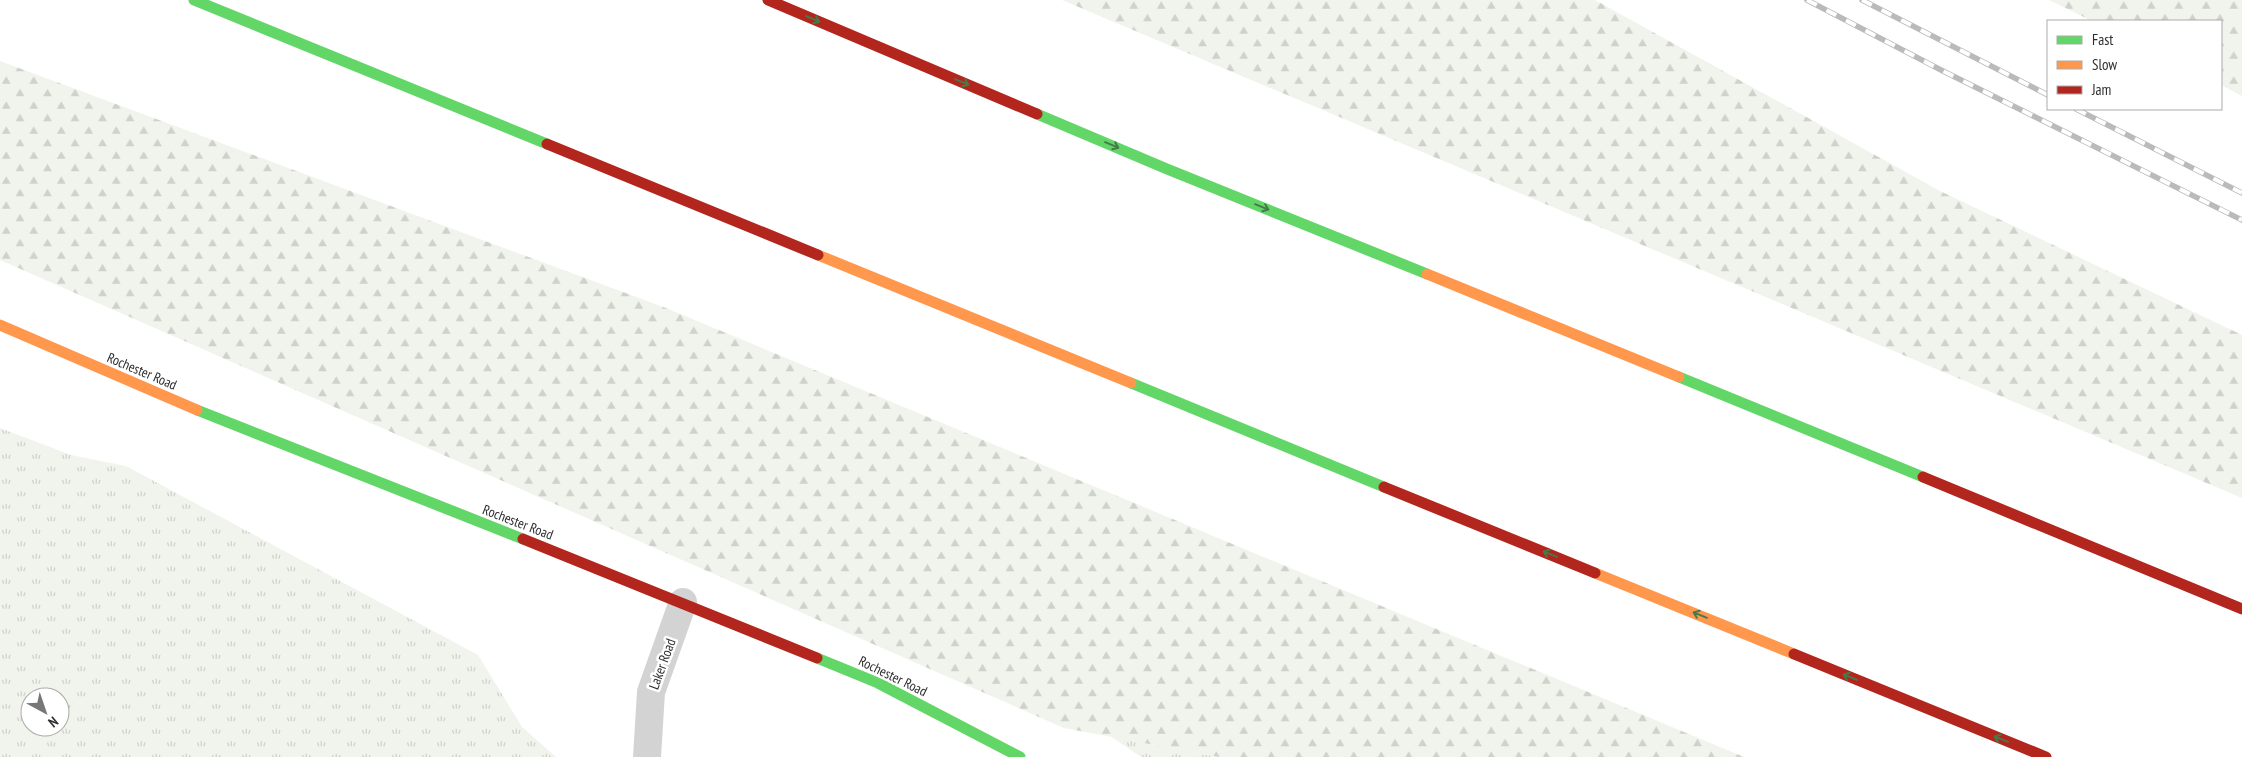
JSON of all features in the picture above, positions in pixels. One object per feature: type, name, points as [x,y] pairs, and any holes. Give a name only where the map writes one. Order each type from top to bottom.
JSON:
[{"type":"main road","points":[[194,0],[2046,757]]},
{"type":"main road","points":[[768,0],[1167,168],[2242,609]]},
{"type":"main road","name":"Rochester Road","points":[[0,325],[242,429],[683,602],[878,683],[1020,757]]},
{"type":"street","name":"Laker Road","points":[[647,757],[647,732],[651,692],[683,602]]},
{"type":"green space","points":[[1062,0],[1595,0],[1940,191],[2242,335],[2242,498]]},
{"type":"green space","points":[[2049,0],[2242,0],[2242,96],[2222,86],[2222,20],[2090,20]]},
{"type":"green space","points":[[0,61],[666,308],[1744,757],[1219,757],[1064,728],[0,260]]},
{"type":"green space","points":[[0,428],[71,455],[126,466],[478,655],[522,727],[556,757],[0,757]]},
{"type":"green space","points":[[1110,736],[1219,757],[1141,757]]},
{"type":"railway","points":[[1807,0],[1941,70],[2242,220]]},
{"type":"railway","points":[[1862,0],[2047,94]]},
{"type":"railway","points":[[2078,110],[2242,193]]},
{"type":"traffic: fast","points":[[194,0],[547,144]]},
{"type":"traffic: fast","points":[[1037,114],[1167,169],[1427,274]]},
{"type":"traffic: fast","points":[[1679,377],[1923,477]]},
{"type":"traffic: fast","points":[[1131,383],[1384,487]]},
{"type":"traffic: fast","points":[[197,410],[523,539]]},
{"type":"traffic: fast","points":[[817,658],[878,683],[1020,757]]},
{"type":"traffic: slow","points":[[818,255],[1131,383]]},
{"type":"traffic: slow","points":[[1427,274],[1679,377]]},
{"type":"traffic: slow","points":[[0,325],[197,410]]},
{"type":"traffic: slow","points":[[1595,573],[1794,654]]},
{"type":"traffic: jam","points":[[768,0],[1037,114]]},
{"type":"traffic: jam","points":[[547,144],[818,255]]},
{"type":"traffic: jam","points":[[1923,477],[2242,609]]},
{"type":"traffic: jam","points":[[1384,487],[1595,573]]},
{"type":"traffic: jam","points":[[523,539],[817,658]]},
{"type":"traffic: jam","points":[[1794,654],[2046,757]]}]
